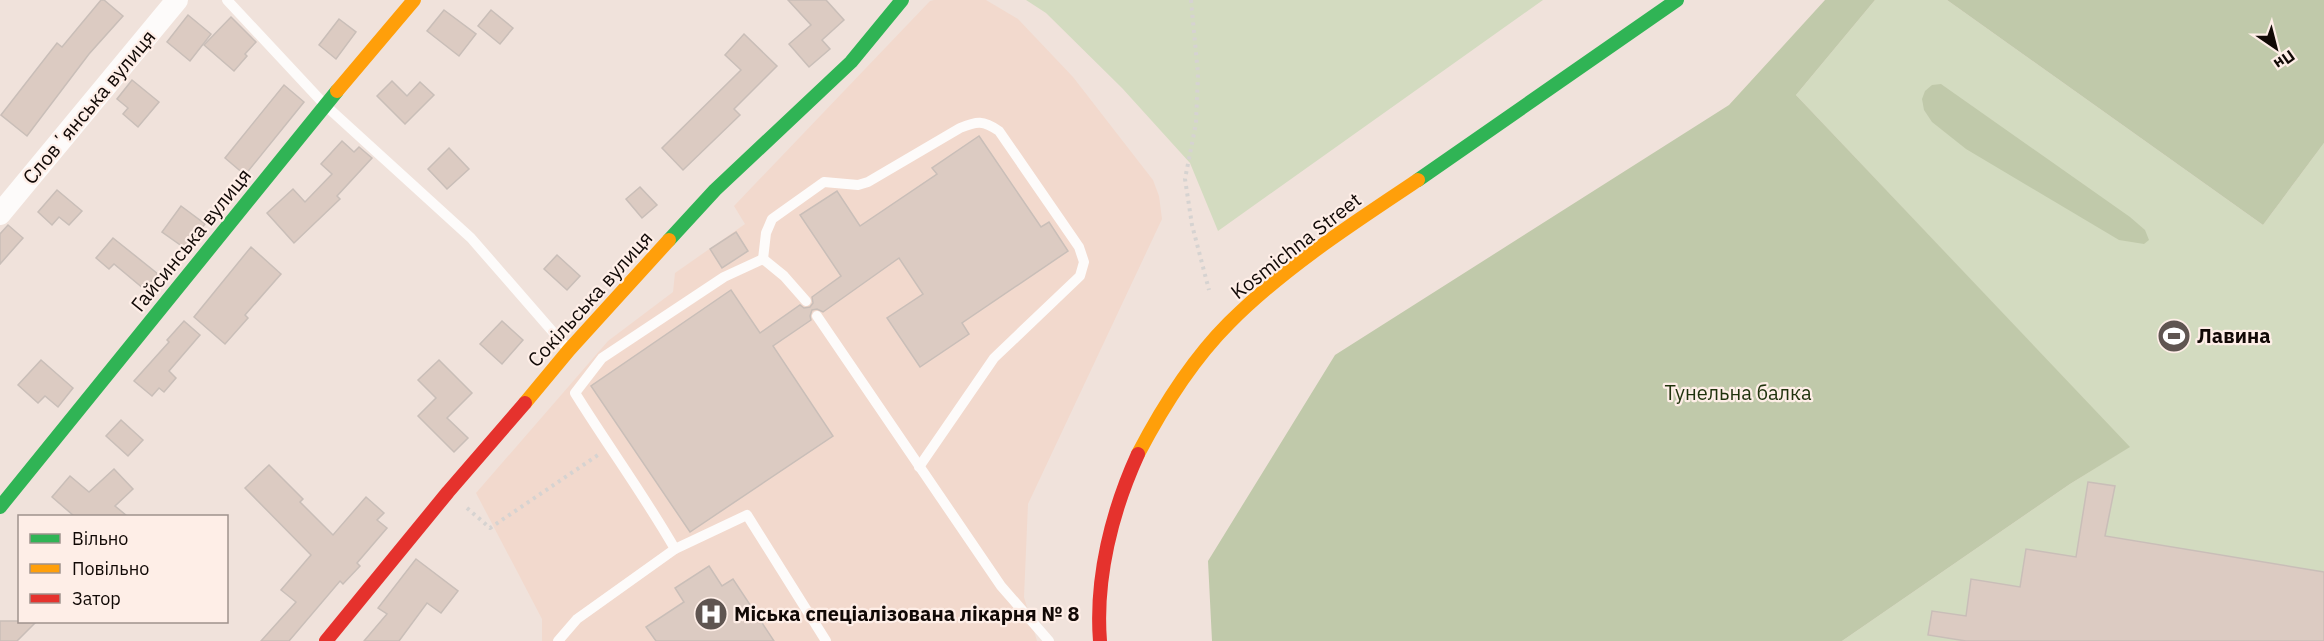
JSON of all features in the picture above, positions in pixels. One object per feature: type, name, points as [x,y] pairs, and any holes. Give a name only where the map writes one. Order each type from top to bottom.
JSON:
[{"type":"street","name":"Словʼянська вулиця","points":[[0,214],[177,0]]},
{"type":"street","name":"Гайсинська вулиця","points":[[0,507],[414,0]]},
{"type":"street","name":"Сокільська вулиця","points":[[326,641],[448,492],[569,350],[716,190],[851,62],[902,0]]},
{"type":"street","name":"Kosmichna Street","points":[[1100,641],[1099,627],[1106,555],[1126,475],[1162,410],[1204,352],[1228,324],[1258,296],[1333,238],[1677,0]]},
{"type":"lane","points":[[227,0],[326,105],[471,238],[569,350]]},
{"type":"lane","points":[[763,259],[766,233],[772,219],[824,182],[858,185],[868,182],[960,128],[975,122],[988,123],[999,130],[1079,247],[1084,262],[1080,276],[994,358],[919,467]]},
{"type":"lane","points":[[763,259],[784,276],[806,301]]},
{"type":"lane","points":[[675,549],[648,502],[575,393],[602,358],[724,278],[763,259]]},
{"type":"lane","points":[[817,316],[1001,586],[1049,641]]},
{"type":"lane","points":[[558,641],[577,619],[675,549],[747,515],[826,641]]},
{"type":"path","points":[[1191,0],[1198,84],[1196,123],[1185,179],[1192,225],[1209,290]]},
{"type":"path","points":[[448,492],[490,528],[609,447]]},
{"type":"shaded area","points":[[986,0],[1018,19],[1073,77],[1153,180],[1159,196],[1162,219],[1028,504],[1024,597],[1037,641],[542,641],[542,619],[476,493],[608,341],[673,292],[675,273],[745,224],[734,206],[930,1]]},
{"type":"green space","points":[[1026,0],[1543,0],[1218,231],[1190,163],[1122,88],[1046,13]]},
{"type":"green space","name":"Тунельна балка","points":[[1825,0],[1875,0],[1796,95],[2130,447],[2070,484],[1842,641],[1212,641],[1208,561],[1335,355],[1729,105]]},
{"type":"green space","name":"Лавина","points":[[1875,0],[1947,0],[2263,225],[2324,143],[2324,641],[1842,641],[2070,484],[2129,447],[1796,95]]},
{"type":"green space","points":[[1947,0],[2324,0],[2324,143],[2263,225]]},
{"type":"green space","points":[[1941,84],[2130,217],[2145,230],[2149,240],[2144,244],[2119,240],[1966,149],[1932,122],[1924,110],[1922,99],[1925,91],[1932,85]]},
{"type":"building","points":[[101,0],[123,16],[89,54],[27,136],[1,115],[57,43],[62,47]]},
{"type":"building","points":[[788,0],[826,0],[844,20],[822,40],[830,49],[809,67],[789,44],[811,25]]},
{"type":"building","points":[[444,10],[476,34],[459,56],[427,31]]},
{"type":"building","points":[[491,10],[513,28],[500,44],[478,26]]},
{"type":"building","points":[[188,15],[211,34],[190,61],[167,42]]},
{"type":"building","points":[[231,17],[256,42],[234,71],[204,45]]},
{"type":"building","points":[[339,19],[356,32],[336,59],[319,45]]},
{"type":"building","points":[[744,34],[777,66],[734,109],[740,115],[683,170],[662,148],[741,70],[725,55]]},
{"type":"building","points":[[132,80],[159,102],[138,127],[123,114],[128,108],[117,99]]},
{"type":"building","points":[[392,81],[407,96],[420,82],[434,95],[405,124],[377,96]]},
{"type":"building","points":[[284,85],[304,102],[245,175],[225,158]]},
{"type":"building","points":[[979,136],[1041,227],[1049,222],[1068,251],[962,323],[969,334],[920,367],[887,318],[923,294],[899,258],[823,312],[817,309],[812,310],[811,320],[773,346],[833,436],[690,532],[591,386],[731,290],[760,333],[800,305],[804,308],[810,307],[813,303],[812,297],[841,276],[800,215],[837,191],[860,226],[937,174],[932,168]]},
{"type":"building","points":[[342,141],[354,152],[359,147],[372,158],[337,196],[340,199],[294,243],[267,213],[293,189],[305,202],[332,174],[321,164]]},
{"type":"building","points":[[449,148],[469,169],[447,189],[428,169]]},
{"type":"building","points":[[640,187],[657,205],[642,218],[626,199]]},
{"type":"building","points":[[57,190],[82,211],[69,225],[59,217],[52,225],[38,212]]},
{"type":"building","points":[[181,206],[205,224],[186,249],[162,232]]},
{"type":"building","points":[[8,225],[23,238],[0,264],[0,234]]},
{"type":"building","points":[[736,232],[748,251],[722,268],[710,249]]},
{"type":"building","points":[[113,238],[158,274],[144,289],[114,264],[109,269],[96,258]]},
{"type":"building","points":[[251,247],[281,274],[245,315],[248,318],[225,344],[194,317]]},
{"type":"building","points":[[557,255],[580,276],[567,290],[544,269]]},
{"type":"building","points":[[184,321],[200,335],[169,371],[176,378],[164,392],[159,388],[152,396],[134,381],[169,342],[167,340]]},
{"type":"building","points":[[502,321],[523,340],[502,364],[480,344]]},
{"type":"building","points":[[41,360],[73,388],[58,407],[45,396],[38,403],[18,385]]},
{"type":"building","points":[[439,360],[472,393],[447,418],[468,438],[454,452],[418,416],[436,398],[418,380]]},
{"type":"building","points":[[121,420],[143,440],[128,456],[106,436]]},
{"type":"building","points":[[269,465],[303,499],[300,502],[333,535],[366,497],[384,513],[377,520],[387,528],[357,563],[360,566],[343,584],[340,581],[289,641],[261,641],[296,602],[281,590],[311,555],[245,488]]},
{"type":"building","points":[[114,469],[133,489],[115,506],[126,515],[73,515],[52,497],[70,476],[89,492]]},
{"type":"building","points":[[2088,482],[2115,486],[2105,536],[2324,572],[2324,641],[1966,641],[1928,635],[1932,611],[1966,616],[1971,579],[2020,587],[2026,549],[2076,557]]},
{"type":"building","points":[[416,559],[458,591],[441,613],[427,603],[399,641],[364,641],[387,614],[378,608]]},
{"type":"building","name":"Міська спеціалізована лікарня № 8","points":[[709,566],[722,586],[733,579],[774,641],[656,641],[646,627],[684,602],[675,588]]},
{"type":"building","points":[[0,621],[35,623],[17,641],[0,641]]},
{"type":"traffic: fast","points":[[669,240],[715,190],[851,62],[902,0]]},
{"type":"traffic: fast","points":[[1418,180],[1677,0]]},
{"type":"traffic: fast","points":[[0,507],[337,91]]},
{"type":"traffic: slow","points":[[337,91],[414,0]]},
{"type":"traffic: slow","points":[[1138,454],[1179,385],[1215,337],[1229,323],[1296,265],[1418,180]]},
{"type":"traffic: slow","points":[[525,403],[569,350],[669,240]]},
{"type":"traffic: jam","points":[[326,641],[448,492],[525,403]]},
{"type":"traffic: jam","points":[[1100,641],[1100,593],[1107,545],[1120,498],[1138,454]]},
{"type":"place","name":"Лавина","points":[[2174,336]]},
{"type":"place","name":"Міська спеціалізована лікарня № 8","points":[[711,614]]}]
